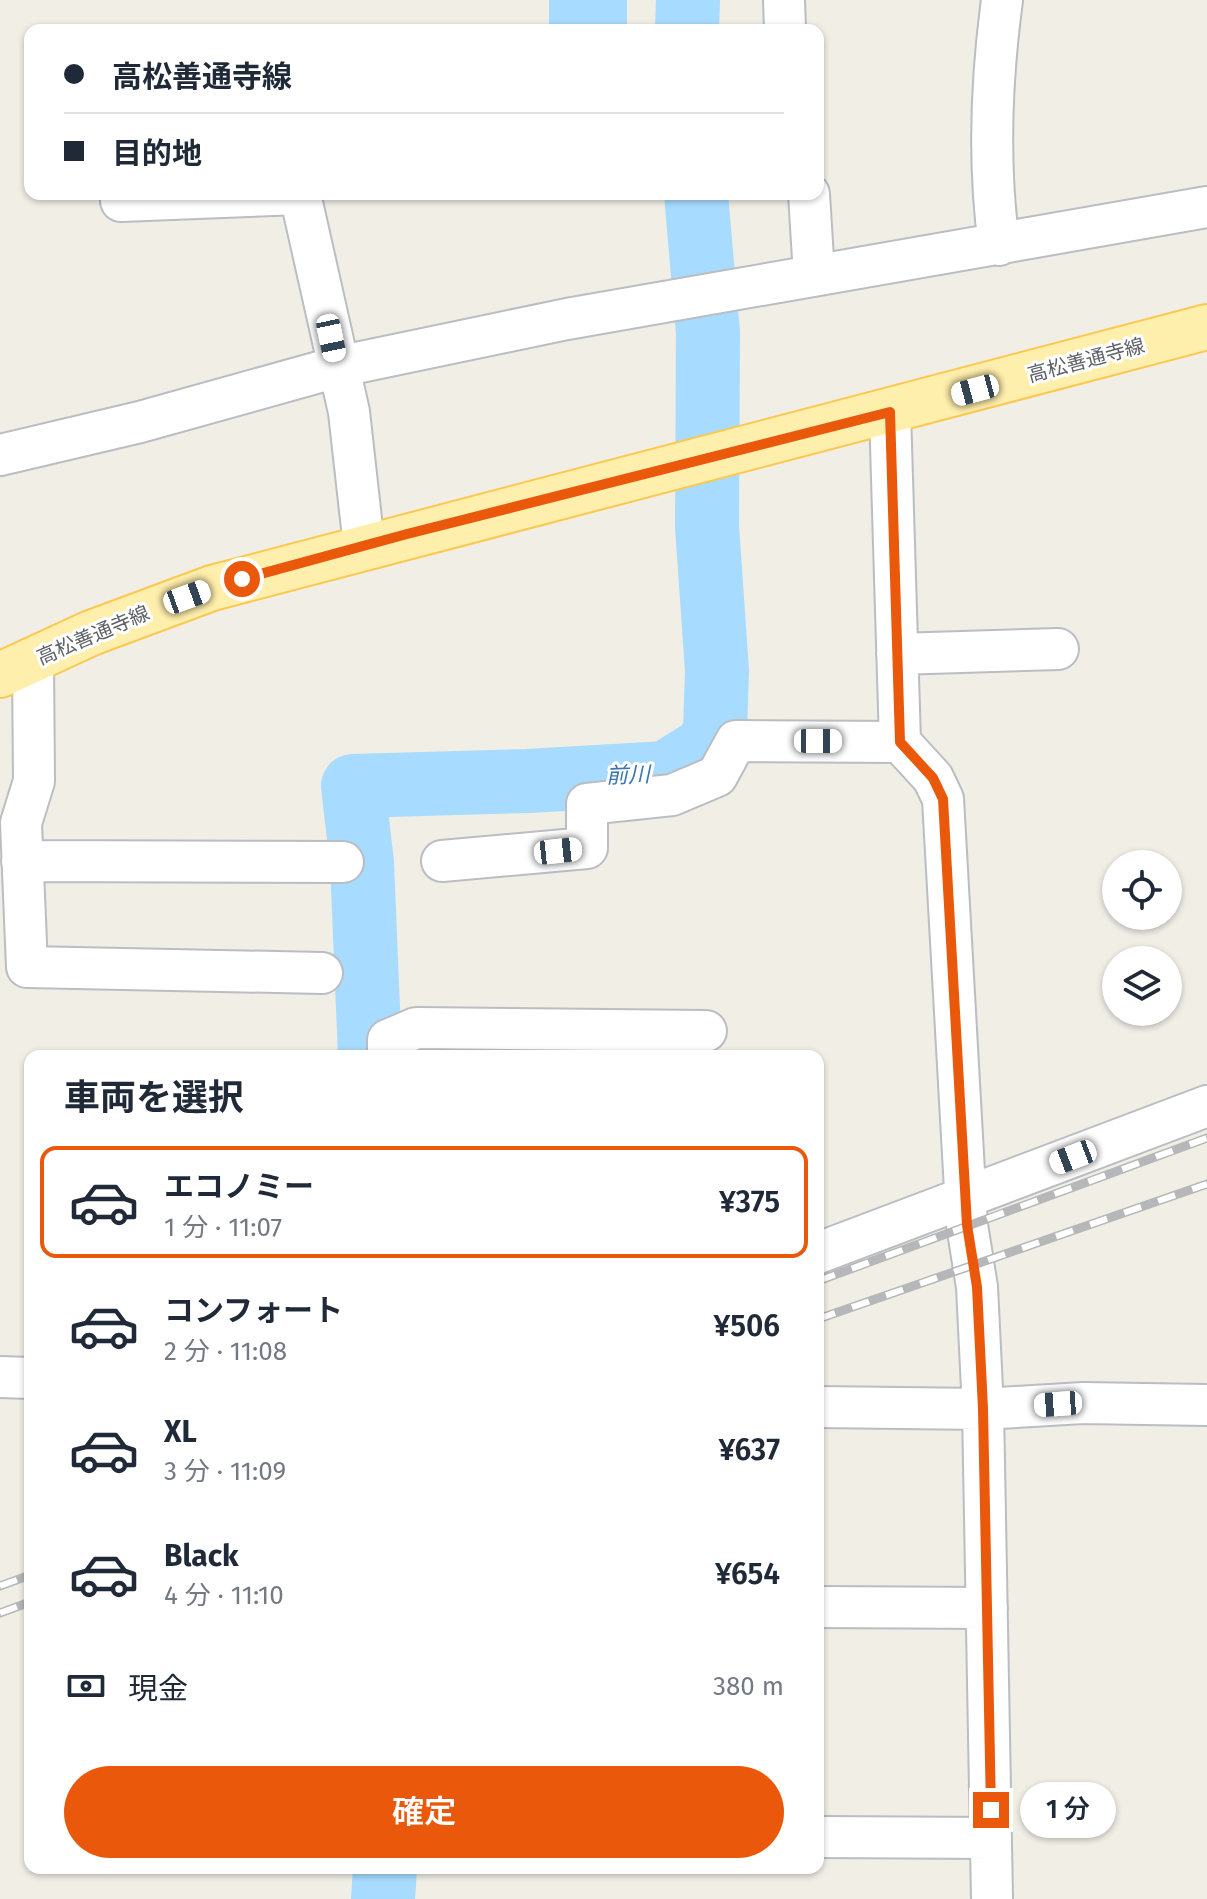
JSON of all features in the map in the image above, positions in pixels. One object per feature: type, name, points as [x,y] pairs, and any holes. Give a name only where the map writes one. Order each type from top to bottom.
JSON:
[{"type":"main road","name":"高松善通寺線","points":[[16,668],[91,633],[212,588],[1207,327]]},
{"type":"street","points":[[784,0],[785,24]]},
{"type":"street","points":[[999,245],[991,191],[1002,0]]},
{"type":"street","points":[[121,201],[147,200]]},
{"type":"street","points":[[301,200],[349,412],[364,546]]},
{"type":"street","points":[[809,200],[814,275]]},
{"type":"street","points":[[0,455],[140,422],[337,367],[708,293],[1207,207]]},
{"type":"street","points":[[890,412],[900,742],[933,778],[943,799],[966,1197],[977,1287],[983,1409],[992,1899]]},
{"type":"street","points":[[897,654],[1058,649]]},
{"type":"street","points":[[16,668],[34,781],[21,823],[27,967],[322,973]]},
{"type":"street","points":[[442,861],[587,848],[587,804],[672,795],[717,776],[736,741],[900,742]]},
{"type":"street","points":[[22,861],[343,862]]},
{"type":"street","points":[[388,1050],[388,1040],[416,1028],[706,1031]]},
{"type":"street","points":[[824,1251],[1207,1106]]},
{"type":"street","points":[[0,1377],[24,1378]]},
{"type":"street","points":[[824,1407],[983,1409],[1083,1403],[1207,1405]]},
{"type":"street","points":[[824,1607],[987,1608]]},
{"type":"street","points":[[824,1837],[991,1838]]},
{"type":"water","points":[[549,0],[627,0],[627,24],[549,24]]},
{"type":"waterway","name":"前川","points":[[687,24],[688,0]]},
{"type":"waterway","name":"前川","points":[[370,1050],[362,863],[353,786],[666,773],[706,748],[715,731],[717,671],[707,526],[708,333],[697,200]]},
{"type":"waterway","name":"前川","points":[[383,1899],[385,1874]]},
{"type":"railway","points":[[824,1279],[1207,1138]]},
{"type":"railway","points":[[824,1317],[1207,1184]]},
{"type":"railway","points":[[0,1586],[24,1577]]},
{"type":"railway","points":[[0,1613],[24,1604]]},
{"type":"route","points":[[242,579],[890,412],[900,742],[933,778],[943,799],[967,1225],[977,1287],[983,1409],[991,1810]]}]
